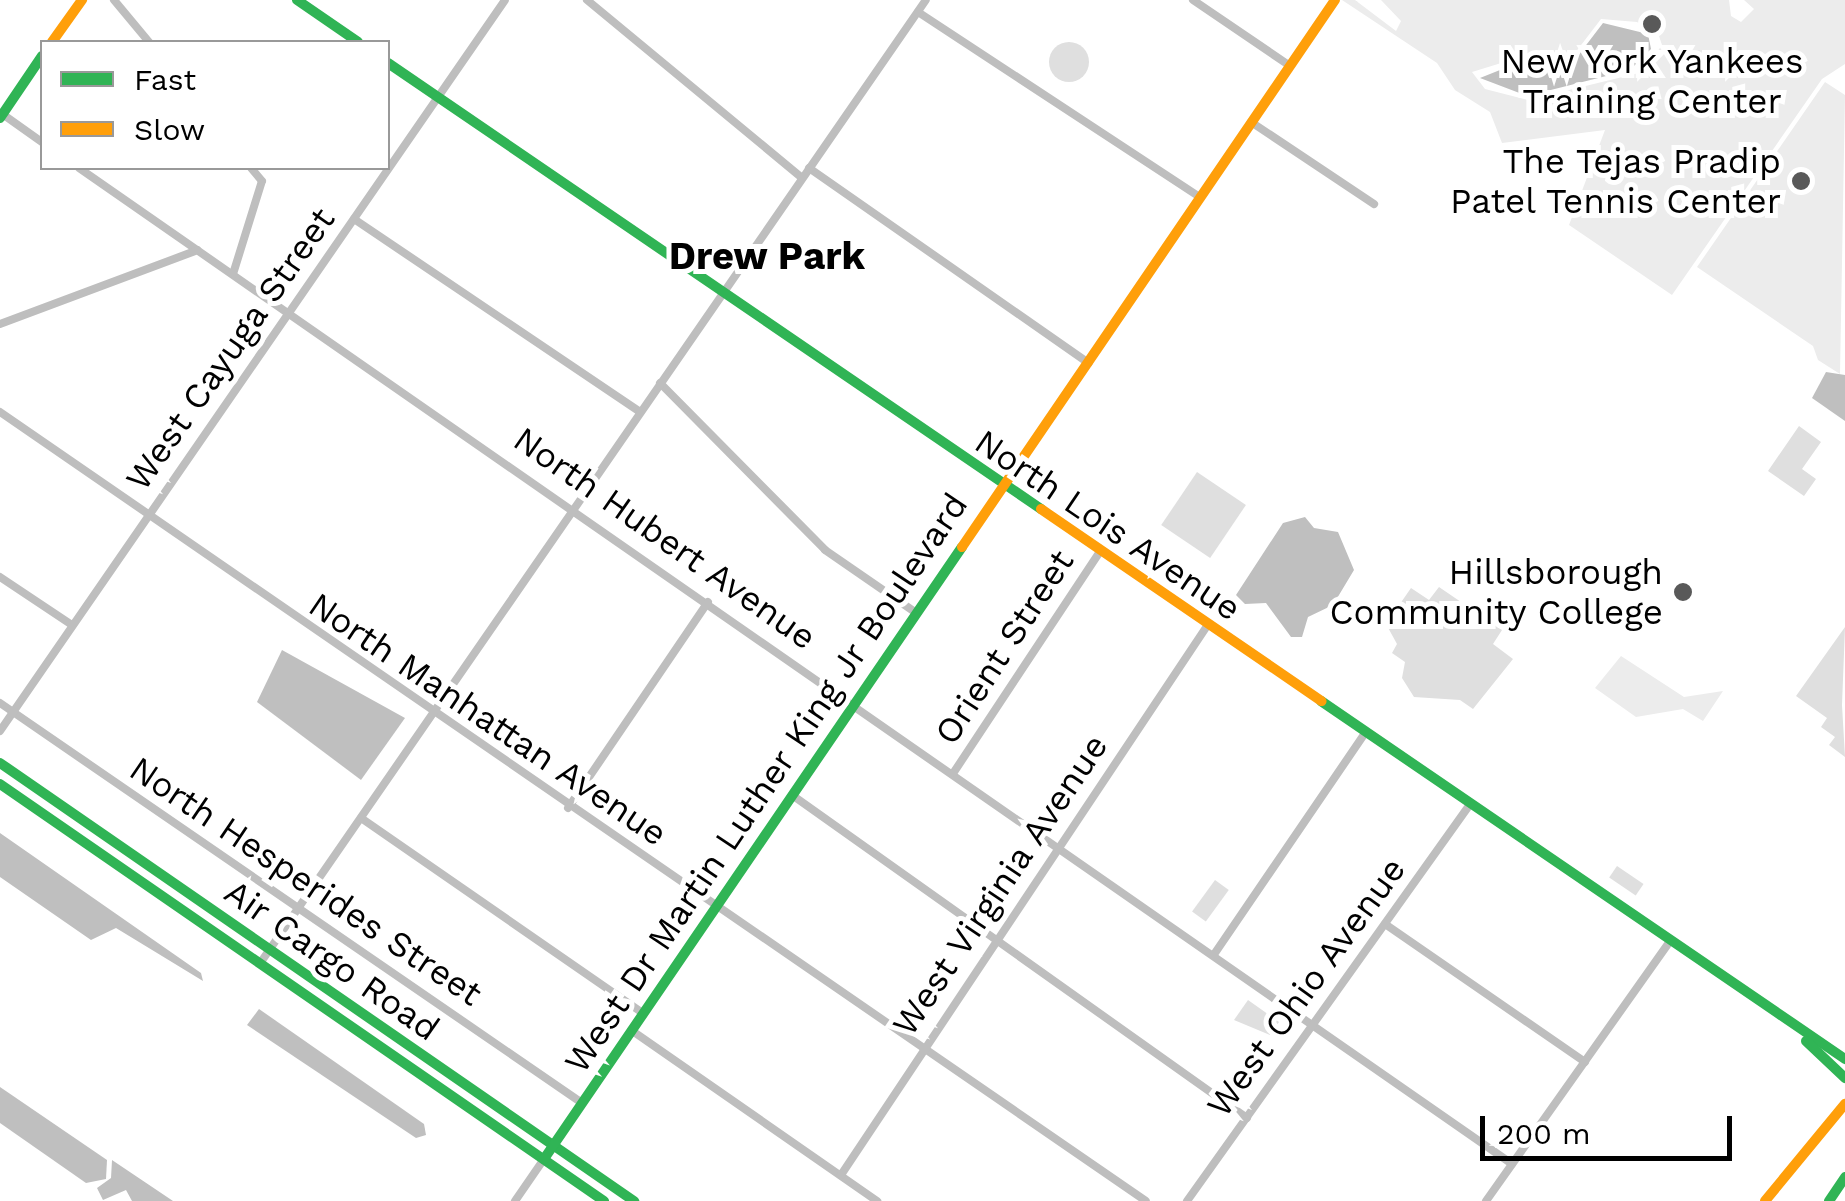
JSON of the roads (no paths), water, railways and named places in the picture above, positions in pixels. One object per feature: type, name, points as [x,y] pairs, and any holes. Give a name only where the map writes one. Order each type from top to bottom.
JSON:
[{"type":"street","points":[[53,40],[82,0]]},
{"type":"street","points":[[114,0],[147,40]]},
{"type":"street","points":[[297,0],[355,40]]},
{"type":"street","name":"West Cayuga Street","points":[[390,166],[505,0]]},
{"type":"street","points":[[587,0],[802,178]]},
{"type":"street","points":[[261,962],[926,0]]},
{"type":"street","points":[[1193,0],[1290,66]]},
{"type":"street","name":"West Dr Martin Luther King Jr Boulevard","points":[[516,1201],[1335,0]]},
{"type":"street","points":[[918,12],[1200,197]]},
{"type":"street","points":[[40,59],[1,115],[40,141]]},
{"type":"street","name":"North Lois Avenue","points":[[390,63],[1797,1032],[1845,1060]]},
{"type":"street","points":[[1251,122],[1374,204]]},
{"type":"street","points":[[809,168],[1089,363]]},
{"type":"street","name":"North Hubert Avenue","points":[[83,170],[854,702],[1512,1164]]},
{"type":"street","points":[[233,274],[262,181],[253,170]]},
{"type":"street","name":"West Cayuga Street","points":[[0,731],[387,170]]},
{"type":"street","points":[[354,218],[640,412]]},
{"type":"street","points":[[0,324],[198,250]]},
{"type":"street","points":[[660,383],[825,550],[916,612]]},
{"type":"street","name":"North Manhattan Avenue","points":[[0,412],[431,716],[1146,1201]]},
{"type":"street","name":"Orient Street","points":[[954,772],[1099,552]]},
{"type":"street","points":[[0,577],[72,625]]},
{"type":"street","points":[[568,808],[708,602]]},
{"type":"street","name":"West Virginia Avenue","points":[[841,1176],[1206,626]]},
{"type":"street","name":"North Hesperides Street","points":[[0,704],[582,1103]]},
{"type":"street","points":[[1215,954],[1365,734]]},
{"type":"street","name":"Air Cargo Road","points":[[0,763],[634,1201]]},
{"type":"street","name":"Air Cargo Road","points":[[0,784],[604,1201]]},
{"type":"street","points":[[792,795],[1246,1118]]},
{"type":"street","name":"West Ohio Avenue","points":[[1187,1201],[1469,805]]},
{"type":"street","points":[[361,818],[643,1013]]},
{"type":"street","points":[[1385,924],[1585,1062]]},
{"type":"street","points":[[1486,1201],[1669,943]]},
{"type":"street","points":[[632,1030],[877,1201]]},
{"type":"street","name":"North Lois Avenue","points":[[1797,1032],[1845,1078]]},
{"type":"street","points":[[1765,1201],[1845,1104]]},
{"type":"street","points":[[1829,1201],[1845,1177]]},
{"type":"place","name":"New York Yankees Training Center","points":[[1652,24]]},
{"type":"place","name":"The Tejas Pradip Patel Tennis Center","points":[[1801,181]]},
{"type":"place","name":"Hillsborough Community College","points":[[1683,592]]},
{"type":"district","name":"Drew Park","points":[[767,257]]}]
